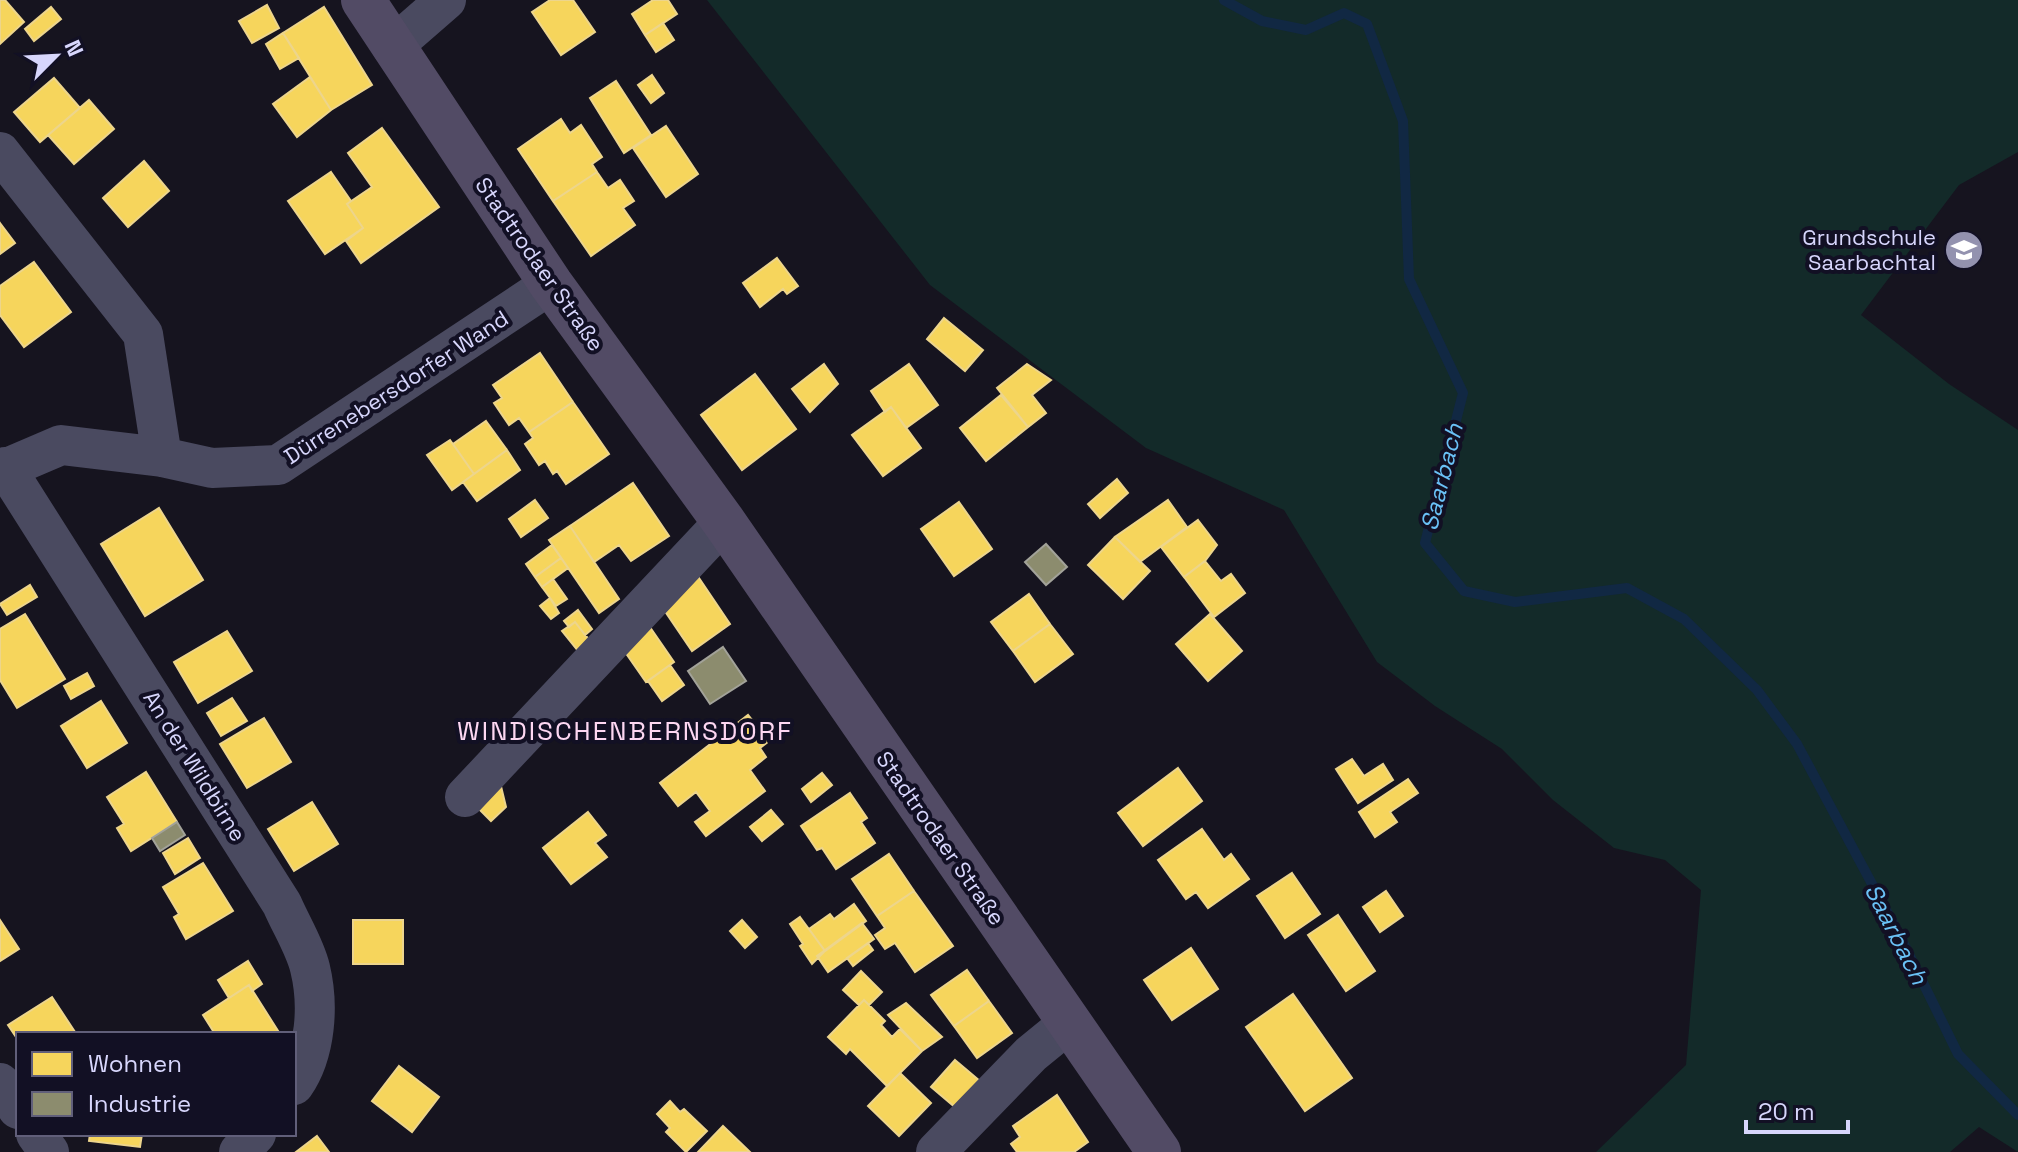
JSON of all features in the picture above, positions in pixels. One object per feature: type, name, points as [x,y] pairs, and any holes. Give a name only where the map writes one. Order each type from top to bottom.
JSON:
[{"type":"main road","name":"Stadtrodaer Straße","points":[[363,0],[551,284],[724,522],[1159,1152]]},
{"type":"street","points":[[392,47],[446,0]]},
{"type":"street","points":[[0,152],[143,334],[162,457]]},
{"type":"street","name":"Dürrenebersdorfer Wand","points":[[2,469],[61,445],[162,457],[212,468],[278,465],[551,284]]},
{"type":"street","name":"An der Wildbirne","points":[[2,469],[282,904],[310,968],[315,1024],[302,1073],[296,1082]]},
{"type":"street","points":[[465,797],[724,522]]},
{"type":"street","points":[[936,1152],[1031,1054],[1069,1023]]},
{"type":"street","points":[[0,1083],[16,1106]]},
{"type":"street","points":[[239,1152],[254,1136]]},
{"type":"green space","points":[[707,0],[2018,0],[2018,152],[1959,185],[1861,315],[1949,384],[2018,430],[2018,1152],[1979,1127],[1950,1152],[1596,1152],[1686,1065],[1701,890],[1665,860],[1614,848],[1553,800],[1502,749],[1435,706],[1377,662],[1284,510],[1146,448],[930,285]]},
{"type":"building: Wohnen","points":[[0,0],[5,0],[24,22],[0,44]]},
{"type":"building: Wohnen","points":[[550,0],[573,0],[595,32],[561,55],[532,12]]},
{"type":"building: Wohnen","points":[[653,0],[668,0],[677,14],[645,35],[632,14]]},
{"type":"building: Wohnen","points":[[267,5],[279,28],[252,43],[239,21]]},
{"type":"building: Wohnen","points":[[51,7],[61,19],[34,41],[25,29]]},
{"type":"building: Wohnen","points":[[324,7],[372,85],[331,110],[283,33]]},
{"type":"building: Wohnen","points":[[663,23],[674,40],[656,52],[645,35]]},
{"type":"building: Wohnen","points":[[283,33],[299,58],[280,69],[266,44]]},
{"type":"building: Wohnen","points":[[652,75],[664,93],[651,103],[638,85]]},
{"type":"building: Wohnen","points":[[310,77],[331,110],[297,137],[273,104]]},
{"type":"building: Wohnen","points":[[54,78],[80,108],[40,142],[14,112]]},
{"type":"building: Wohnen","points":[[616,81],[651,135],[624,153],[590,98]]},
{"type":"building: Wohnen","points":[[89,100],[114,129],[74,164],[48,135]]},
{"type":"building: Wohnen","points":[[561,119],[570,133],[581,125],[602,157],[592,164],[597,172],[553,201],[518,149]]},
{"type":"building: Wohnen","points":[[666,126],[698,174],[666,197],[633,148]]},
{"type":"building: Wohnen","points":[[382,128],[439,207],[361,263],[346,241],[363,228],[347,204],[372,187],[348,153]]},
{"type":"building: Wohnen","points":[[144,161],[169,191],[128,227],[103,198]]},
{"type":"building: Wohnen","points":[[331,172],[351,201],[347,204],[363,228],[325,254],[288,201]]},
{"type":"building: Wohnen","points":[[597,172],[608,188],[620,180],[634,201],[623,208],[635,225],[591,256],[553,201]]},
{"type":"building: Wohnen","points":[[0,223],[15,243],[0,254]]},
{"type":"building: Wohnen","points":[[777,258],[798,286],[787,294],[783,289],[760,307],[743,283]]},
{"type":"building: Wohnen","points":[[34,262],[71,312],[24,347],[0,315],[0,286]]},
{"type":"building: Wohnen","points":[[944,318],[983,350],[965,371],[927,339]]},
{"type":"building: Wohnen","points":[[540,353],[573,402],[529,432],[519,418],[509,425],[494,403],[502,398],[493,385]]},
{"type":"building: Wohnen","points":[[824,364],[838,384],[810,412],[792,389]]},
{"type":"building: Wohnen","points":[[909,364],[938,405],[906,428],[891,407],[885,412],[871,391]]},
{"type":"building: Wohnen","points":[[1027,364],[1051,380],[1032,395],[1046,413],[1028,427],[997,388]]},
{"type":"building: Wohnen","points":[[755,374],[796,429],[742,470],[701,415]]},
{"type":"building: Wohnen","points":[[1001,395],[1028,427],[986,461],[960,428]]},
{"type":"building: Wohnen","points":[[573,402],[609,454],[566,484],[557,471],[553,474],[545,461],[539,465],[525,444],[533,438],[529,432]]},
{"type":"building: Wohnen","points":[[891,407],[921,448],[883,476],[852,435]]},
{"type":"building: Wohnen","points":[[486,421],[507,450],[474,474],[453,444]]},
{"type":"building: Wohnen","points":[[450,440],[474,474],[452,490],[427,455]]},
{"type":"building: Wohnen","points":[[507,450],[520,470],[477,501],[463,482]]},
{"type":"building: Wohnen","points":[[1117,479],[1128,493],[1100,518],[1088,504]]},
{"type":"building: Wohnen","points":[[633,483],[669,536],[631,561],[619,545],[594,562],[570,526]]},
{"type":"building: Wohnen","points":[[535,500],[548,518],[521,537],[509,519]]},
{"type":"building: Wohnen","points":[[1168,500],[1187,527],[1140,562],[1115,537]]},
{"type":"building: Wohnen","points":[[959,502],[992,549],[954,576],[921,529]]},
{"type":"building: Wohnen","points":[[159,508],[203,580],[145,616],[101,544]]},
{"type":"building: Wohnen","points":[[1198,520],[1217,545],[1205,561],[1184,577],[1161,547]]},
{"type":"building: Wohnen","points":[[570,526],[619,599],[599,613],[549,540]]},
{"type":"building: Wohnen","points":[[1115,537],[1150,571],[1123,599],[1088,565]]},
{"type":"building: Wohnen","points":[[552,545],[561,558],[535,577],[526,564]]},
{"type":"building: Wohnen","points":[[561,558],[568,568],[542,587],[535,577]]},
{"type":"building: Wohnen","points":[[1205,561],[1221,581],[1231,574],[1245,593],[1214,617],[1184,577]]},
{"type":"building: Wohnen","points":[[697,575],[730,624],[692,651],[658,601]]},
{"type":"building: Wohnen","points":[[553,579],[567,599],[556,606],[542,587]]},
{"type":"building: Wohnen","points":[[30,585],[37,597],[7,615],[0,604]]},
{"type":"building: Wohnen","points":[[1029,594],[1050,624],[1013,651],[991,622]]},
{"type":"building: Wohnen","points":[[550,598],[559,613],[551,619],[540,606]]},
{"type":"building: Wohnen","points":[[578,610],[592,629],[585,635],[575,622],[569,627],[564,621]]},
{"type":"building: Wohnen","points":[[25,614],[65,679],[17,708],[0,680],[0,629]]},
{"type":"building: Wohnen","points":[[1210,614],[1242,651],[1208,681],[1176,644]]},
{"type":"building: Wohnen","points":[[643,617],[674,662],[646,682],[625,652]]},
{"type":"building: Wohnen","points":[[575,622],[591,642],[579,652],[562,631]]},
{"type":"building: Wohnen","points":[[1050,624],[1073,654],[1035,682],[1013,651]]},
{"type":"building: Wohnen","points":[[227,631],[252,671],[198,703],[174,662]]},
{"type":"building: Wohnen","points":[[670,665],[684,685],[662,701],[648,681]]},
{"type":"building: Wohnen","points":[[87,673],[94,686],[71,699],[64,686]]},
{"type":"building: Wohnen","points":[[232,698],[247,721],[221,736],[207,713]]},
{"type":"building: Wohnen","points":[[101,701],[127,743],[87,768],[61,726]]},
{"type":"building: Wohnen","points":[[748,715],[769,741],[760,748],[766,757],[750,770],[765,791],[706,836],[695,822],[710,811],[696,792],[678,806],[660,783]]},
{"type":"building: Wohnen","points":[[264,718],[291,762],[247,788],[220,744]]},
{"type":"building: Wohnen","points":[[1352,759],[1364,776],[1383,764],[1393,780],[1358,803],[1336,769]]},
{"type":"building: Wohnen","points":[[1178,768],[1202,801],[1143,846],[1118,813]]},
{"type":"building: Wohnen","points":[[146,772],[177,822],[131,851],[117,828],[124,824],[107,797]]},
{"type":"building: Wohnen","points":[[822,773],[832,785],[811,802],[802,789]]},
{"type":"building: Wohnen","points":[[499,778],[506,807],[491,821],[473,803]]},
{"type":"building: Wohnen","points":[[1408,779],[1418,793],[1390,812],[1397,822],[1375,837],[1359,812]]},
{"type":"building: Wohnen","points":[[850,793],[867,818],[861,822],[875,843],[836,869],[822,848],[817,850],[801,826]]},
{"type":"building: Wohnen","points":[[312,802],[338,844],[294,871],[268,829]]},
{"type":"building: Wohnen","points":[[771,810],[783,824],[762,841],[750,827]]},
{"type":"building: Wohnen","points":[[588,812],[606,835],[595,843],[607,857],[571,884],[543,848]]},
{"type":"building: Wohnen","points":[[1202,829],[1224,860],[1231,854],[1249,879],[1208,908],[1196,892],[1186,899],[1158,860]]},
{"type":"building: Wohnen","points":[[188,838],[200,858],[175,874],[163,853]]},
{"type":"building: Wohnen","points":[[889,854],[914,891],[877,916],[852,879]]},
{"type":"building: Wohnen","points":[[203,863],[233,911],[186,939],[174,917],[179,914],[163,887]]},
{"type":"building: Wohnen","points":[[1292,873],[1320,914],[1285,938],[1257,896]]},
{"type":"building: Wohnen","points":[[914,891],[953,946],[915,972],[895,943],[885,949],[875,935],[885,928],[877,916]]},
{"type":"building: Wohnen","points":[[1386,891],[1403,916],[1380,932],[1363,907]]},
{"type":"building: Wohnen","points":[[854,904],[866,921],[825,951],[809,929],[830,914],[834,919]]},
{"type":"building: Wohnen","points":[[1338,915],[1375,971],[1346,991],[1308,935]]},
{"type":"building: Wohnen","points":[[800,917],[825,951],[812,964],[790,924]]},
{"type":"building: Wohnen","points":[[0,920],[19,949],[0,961]]},
{"type":"building: Wohnen","points":[[353,920],[403,920],[403,964],[353,964]]},
{"type":"building: Wohnen","points":[[742,920],[757,937],[745,948],[730,931]]},
{"type":"building: Wohnen","points":[[862,923],[874,939],[828,972],[817,956]]},
{"type":"building: Wohnen","points":[[868,943],[873,950],[853,966],[847,958]]},
{"type":"building: Wohnen","points":[[1191,948],[1218,989],[1172,1020],[1144,980]]},
{"type":"building: Wohnen","points":[[248,961],[262,984],[252,991],[249,985],[229,998],[218,980]]},
{"type":"building: Wohnen","points":[[967,970],[989,1001],[954,1026],[931,995]]},
{"type":"building: Wohnen","points":[[861,971],[882,992],[869,1005],[864,1000],[859,1005],[843,990]]},
{"type":"building: Wohnen","points":[[249,985],[279,1032],[214,1032],[203,1015]]},
{"type":"building: Wohnen","points":[[1293,994],[1352,1078],[1305,1111],[1246,1027]]},
{"type":"building: Wohnen","points":[[52,997],[75,1032],[16,1032],[16,1037],[8,1025]]},
{"type":"building: Wohnen","points":[[864,1000],[885,1021],[881,1025],[892,1037],[900,1029],[922,1051],[887,1086],[850,1049],[846,1054],[828,1037]]},
{"type":"building: Wohnen","points":[[989,1001],[1012,1033],[977,1058],[954,1026]]},
{"type":"building: Wohnen","points":[[906,1003],[942,1037],[922,1051],[888,1015]]},
{"type":"building: Wohnen","points":[[955,1060],[980,1081],[956,1108],[931,1087]]},
{"type":"building: Wohnen","points":[[399,1066],[439,1097],[412,1132],[372,1101]]},
{"type":"building: Wohnen","points":[[900,1073],[931,1103],[899,1136],[868,1106]]},
{"type":"building: Wohnen","points":[[1057,1095],[1088,1142],[1074,1152],[1017,1152],[1011,1144],[1020,1137],[1013,1126]]},
{"type":"building: Wohnen","points":[[670,1101],[680,1112],[684,1109],[707,1131],[686,1152],[666,1132],[670,1128],[657,1114]]},
{"type":"building: Wohnen","points":[[723,1126],[750,1152],[698,1152]]},
{"type":"building: Wohnen","points":[[90,1136],[142,1136],[140,1147],[89,1141]]},
{"type":"building: Wohnen","points":[[317,1136],[329,1152],[296,1152]]},
{"type":"building: Industrie","points":[[1046,544],[1067,567],[1046,585],[1025,562]]},
{"type":"building: Industrie","points":[[723,647],[746,681],[710,704],[688,671]]},
{"type":"building: Industrie","points":[[177,822],[185,835],[160,851],[152,838]]},
{"type":"waterway","name":"Saarbach","points":[[1224,0],[1262,21],[1306,30],[1344,13],[1367,24],[1403,121],[1409,279],[1463,393],[1425,543],[1464,591],[1515,602],[1627,588],[1684,619],[1757,690],[1797,744],[1901,938],[1958,1054],[2018,1115]]},
{"type":"place","name":"Grundschule Saarbachtal","points":[[1964,250]]},
{"type":"district","name":"WINDISCHENBERNSDORF","points":[[625,731]]}]
